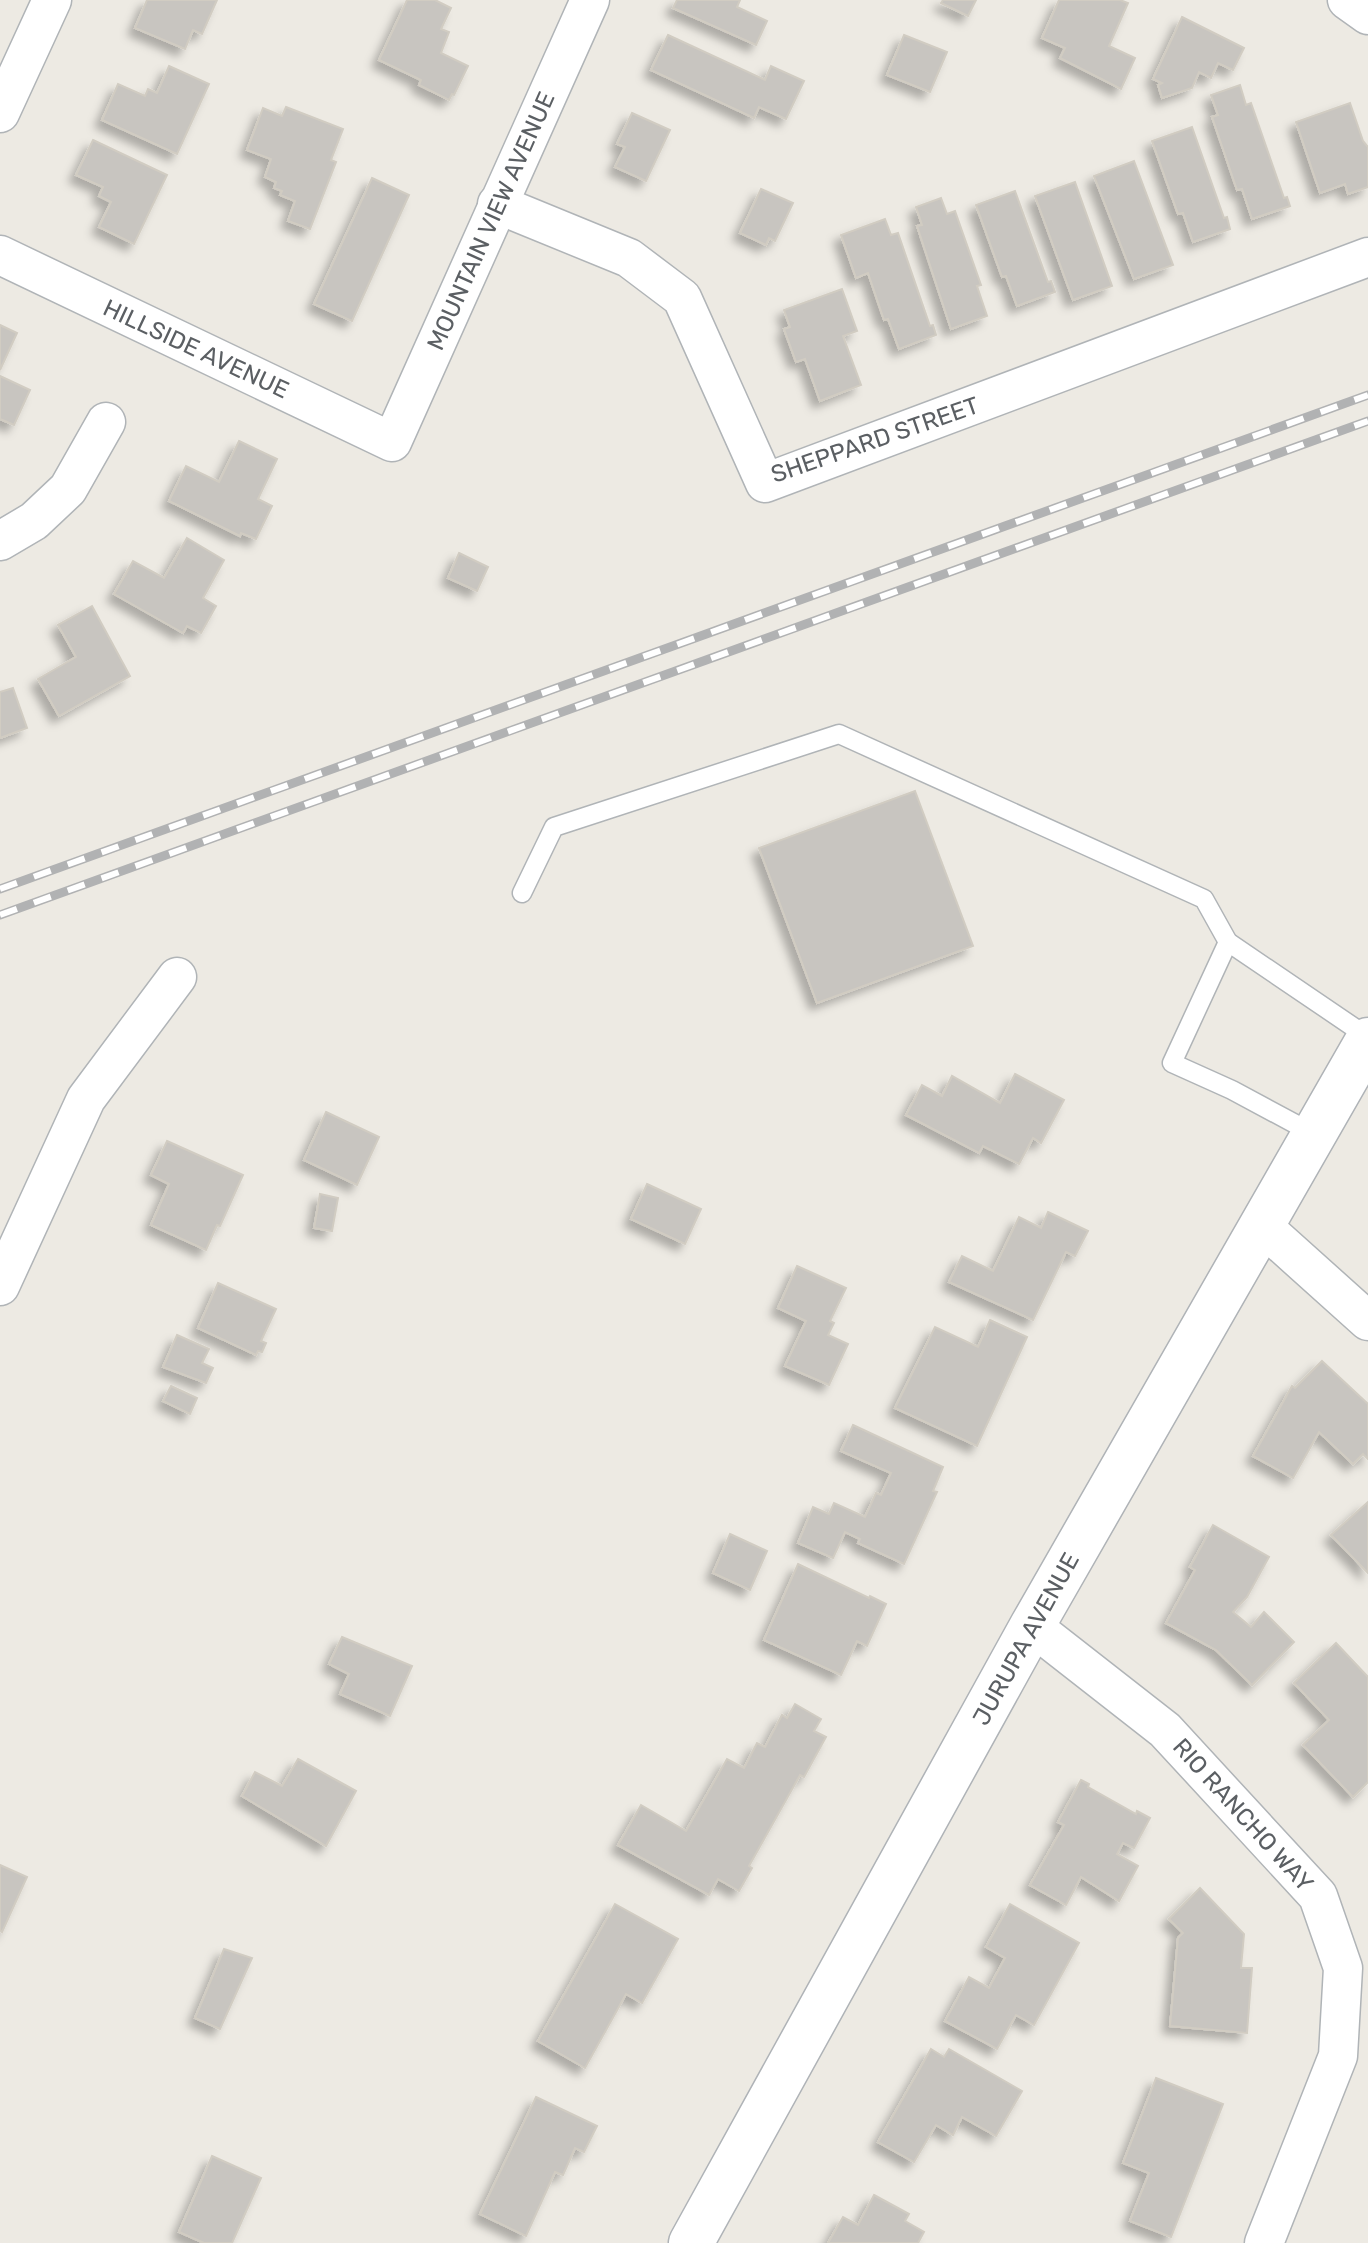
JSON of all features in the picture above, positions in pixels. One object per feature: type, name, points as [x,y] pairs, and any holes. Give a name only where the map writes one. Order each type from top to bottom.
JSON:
[{"type":"main road","name":"JURUPA AVENUE","points":[[691,2243],[1032,1626],[1368,1038]]},
{"type":"street","points":[[0,113],[52,0]]},
{"type":"street","name":"MOUNTAIN VIEW AVENUE","points":[[392,442],[590,0]]},
{"type":"street","points":[[1347,0],[1368,15]]},
{"type":"street","name":"SHEPPARD STREET","points":[[497,204],[629,258],[682,298],[765,483],[1368,257]]},
{"type":"street","name":"HILLSIDE AVENUE","points":[[0,255],[392,442]]},
{"type":"street","points":[[0,541],[34,521],[68,489],[106,422]]},
{"type":"street","points":[[0,1286],[86,1099],[177,977]]},
{"type":"street","points":[[1261,1225],[1368,1321]]},
{"type":"street","name":"RIO RANCHO WAY","points":[[1032,1626],[1165,1730],[1318,1896],[1343,1968],[1338,2056],[1264,2243]]},
{"type":"lane","points":[[522,893],[554,827],[839,734],[1204,899],[1228,942],[1368,1038]]},
{"type":"lane","points":[[1228,942],[1172,1063],[1232,1090],[1314,1134]]},
{"type":"building","points":[[147,0],[217,0],[202,34],[193,30],[185,49],[135,28]]},
{"type":"building","points":[[407,0],[435,0],[451,8],[441,29],[449,32],[441,53],[468,66],[449,100],[419,85],[421,80],[379,60]]},
{"type":"building","points":[[677,0],[740,0],[737,7],[767,21],[756,45],[673,8]]},
{"type":"building","points":[[943,0],[976,0],[968,16],[941,3]]},
{"type":"building","points":[[1059,0],[1120,0],[1128,3],[1109,46],[1135,58],[1121,89],[1060,58],[1065,48],[1042,38]]},
{"type":"building","points":[[1182,17],[1244,48],[1233,70],[1218,63],[1211,78],[1199,72],[1192,88],[1162,98],[1158,85],[1162,83],[1153,79]]},
{"type":"building","points":[[668,35],[765,80],[771,66],[804,81],[786,119],[759,107],[754,118],[651,70]]},
{"type":"building","points":[[904,35],[947,52],[930,92],[887,75]]},
{"type":"building","points":[[169,66],[209,84],[177,154],[102,120],[118,84],[145,96],[148,89],[157,93]]},
{"type":"building","points":[[1240,85],[1246,105],[1251,103],[1284,198],[1287,197],[1290,206],[1252,219],[1242,189],[1237,190],[1212,117],[1218,115],[1211,95]]},
{"type":"building","points":[[1350,103],[1368,147],[1368,187],[1348,194],[1345,184],[1320,193],[1296,122]]},
{"type":"building","points":[[286,107],[343,129],[331,160],[336,162],[310,229],[288,221],[295,201],[280,195],[282,191],[274,188],[276,182],[265,177],[271,159],[247,150],[263,108],[282,116]]},
{"type":"building","points":[[632,113],[670,130],[646,181],[615,167],[625,147],[617,144]]},
{"type":"building","points":[[1192,127],[1230,229],[1193,242],[1183,213],[1178,214],[1152,141]]},
{"type":"building","points":[[93,140],[167,175],[134,244],[99,227],[111,202],[99,196],[103,187],[76,175]]},
{"type":"building","points":[[1134,161],[1173,265],[1134,279],[1094,176]]},
{"type":"building","points":[[372,178],[409,195],[352,321],[314,304]]},
{"type":"building","points":[[1075,182],[1112,286],[1073,300],[1035,196]]},
{"type":"building","points":[[761,189],[793,203],[775,241],[769,238],[766,245],[740,233]]},
{"type":"building","points":[[1015,191],[1048,282],[1051,281],[1055,292],[1017,306],[1006,276],[1002,277],[976,205]]},
{"type":"building","points":[[941,198],[947,214],[955,211],[981,285],[977,286],[987,316],[951,329],[917,226],[922,225],[916,207]]},
{"type":"building","points":[[885,219],[891,235],[898,233],[930,326],[933,325],[936,335],[899,349],[888,319],[884,320],[868,273],[856,278],[841,235]]},
{"type":"building","points":[[842,289],[857,331],[843,336],[861,385],[820,401],[805,359],[796,362],[784,329],[790,327],[784,310]]},
{"type":"building","points":[[0,325],[17,333],[0,370]]},
{"type":"building","points":[[0,376],[30,390],[14,425],[0,419]]},
{"type":"building","points":[[239,441],[277,459],[258,499],[272,506],[256,539],[241,533],[240,536],[169,501],[186,466],[219,482]]},
{"type":"building","points":[[187,538],[224,560],[203,598],[216,606],[201,633],[187,626],[183,633],[114,594],[133,561],[164,578]]},
{"type":"building","points":[[459,553],[488,567],[477,591],[448,578]]},
{"type":"building","points":[[92,606],[130,676],[59,716],[38,679],[76,657],[58,625]]},
{"type":"building","points":[[13,688],[27,728],[0,738],[0,692]]},
{"type":"building","points":[[915,791],[973,946],[817,1003],[759,848]]},
{"type":"building","points":[[1015,1074],[1064,1100],[1041,1143],[1033,1138],[1019,1164],[983,1146],[979,1153],[906,1115],[922,1085],[942,1096],[952,1076],[1000,1103]]},
{"type":"building","points":[[326,1112],[379,1137],[357,1185],[304,1160]]},
{"type":"building","points":[[167,1141],[243,1175],[206,1250],[151,1225],[169,1184],[151,1175]]},
{"type":"building","points":[[647,1184],[701,1209],[685,1244],[631,1219]]},
{"type":"building","points":[[320,1194],[338,1198],[332,1231],[314,1228]]},
{"type":"building","points":[[1048,1212],[1088,1231],[1075,1256],[1066,1252],[1033,1320],[949,1282],[962,1256],[993,1271],[1019,1217],[1041,1228]]},
{"type":"building","points":[[797,1266],[846,1288],[830,1321],[834,1323],[828,1335],[848,1344],[829,1385],[785,1366],[806,1321],[778,1308]]},
{"type":"building","points":[[218,1283],[276,1309],[261,1341],[266,1343],[262,1352],[258,1351],[256,1355],[198,1328]]},
{"type":"building","points":[[990,1320],[1027,1337],[977,1446],[895,1408],[935,1327],[978,1347]]},
{"type":"building","points":[[177,1335],[209,1349],[202,1363],[213,1368],[206,1383],[163,1367]]},
{"type":"building","points":[[1322,1361],[1368,1404],[1368,1459],[1363,1454],[1353,1464],[1319,1432],[1293,1478],[1253,1456],[1292,1386],[1295,1388]]},
{"type":"building","points":[[171,1386],[197,1398],[190,1414],[163,1401]]},
{"type":"building","points":[[853,1425],[943,1467],[933,1491],[937,1492],[904,1564],[858,1543],[860,1539],[845,1532],[833,1558],[798,1543],[813,1507],[829,1514],[834,1503],[865,1517],[876,1493],[881,1495],[891,1473],[841,1451]]},
{"type":"building","points":[[1368,1502],[1368,1573],[1331,1535]]},
{"type":"building","points":[[1213,1525],[1269,1557],[1247,1597],[1233,1612],[1251,1627],[1264,1612],[1294,1642],[1252,1685],[1216,1650],[1166,1623],[1195,1570],[1190,1567]]},
{"type":"building","points":[[730,1534],[767,1551],[750,1590],[713,1573]]},
{"type":"building","points":[[798,1564],[886,1604],[867,1646],[857,1641],[841,1675],[764,1640]]},
{"type":"building","points":[[342,1637],[412,1666],[390,1716],[340,1694],[349,1674],[329,1664]]},
{"type":"building","points":[[1336,1643],[1368,1677],[1368,1782],[1353,1797],[1303,1745],[1329,1720],[1294,1683]]},
{"type":"building","points":[[795,1704],[821,1719],[814,1731],[826,1737],[804,1777],[800,1775],[749,1866],[752,1868],[739,1891],[718,1879],[709,1895],[618,1845],[641,1805],[686,1831],[727,1759],[744,1768],[757,1743],[765,1747],[782,1715],[787,1718]]},
{"type":"building","points":[[298,1759],[356,1791],[326,1846],[242,1796],[255,1772],[282,1786]]},
{"type":"building","points":[[1081,1780],[1136,1814],[1137,1811],[1150,1818],[1134,1848],[1123,1843],[1117,1854],[1138,1866],[1119,1901],[1081,1877],[1066,1905],[1030,1885],[1064,1825],[1058,1822]]},
{"type":"building","points":[[0,1865],[27,1877],[2,1932],[0,1930]]},
{"type":"building","points":[[1200,1888],[1244,1934],[1241,1968],[1252,1968],[1247,2033],[1170,2026],[1178,1938],[1183,1933],[1169,1919]]},
{"type":"building","points":[[615,1904],[678,1939],[642,2003],[626,1994],[585,2068],[538,2041]]},
{"type":"building","points":[[1010,1904],[1079,1943],[1034,2025],[1016,2015],[997,2049],[945,2021],[969,1977],[989,1988],[1005,1958],[986,1947]]},
{"type":"building","points":[[224,1949],[252,1958],[220,2029],[195,2018]]},
{"type":"building","points":[[931,2049],[944,2057],[949,2049],[1022,2091],[996,2136],[962,2117],[953,2135],[936,2125],[914,2162],[878,2142]]},
{"type":"building","points":[[1156,2078],[1223,2104],[1171,2237],[1130,2221],[1149,2173],[1123,2163]]},
{"type":"building","points":[[536,2097],[597,2126],[584,2152],[575,2148],[563,2175],[555,2172],[526,2236],[480,2214]]},
{"type":"building","points":[[212,2156],[261,2178],[232,2243],[204,2243],[179,2232]]},
{"type":"building","points":[[874,2195],[909,2214],[905,2221],[924,2232],[918,2243],[828,2243],[843,2217],[858,2225]]},
{"type":"railway","points":[[0,889],[1368,395]]},
{"type":"railway","points":[[0,915],[1368,421]]}]
